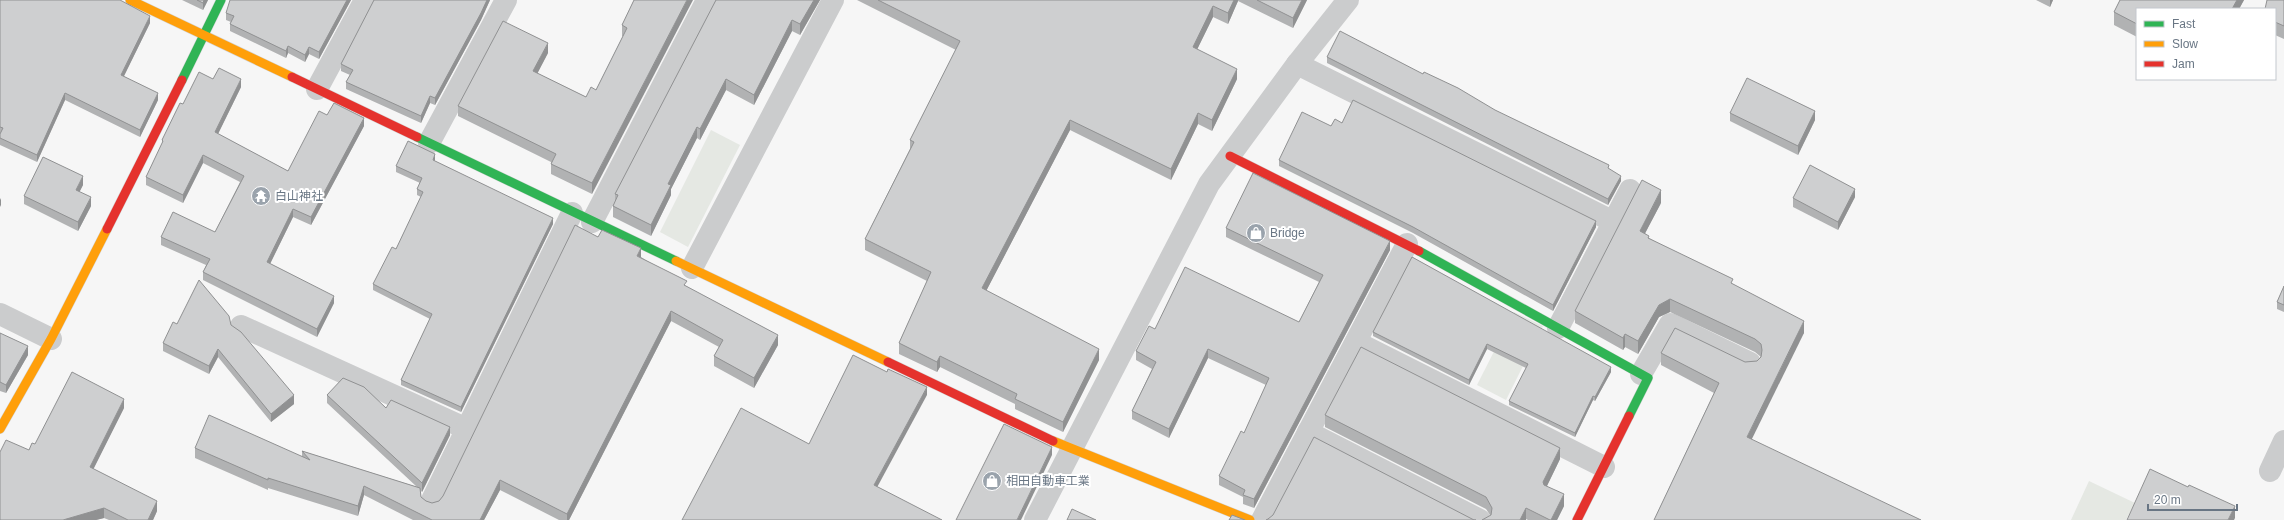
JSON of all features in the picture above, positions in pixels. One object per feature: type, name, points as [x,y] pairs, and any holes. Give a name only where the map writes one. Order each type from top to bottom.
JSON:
[{"type":"street","points":[[130,0],[572,213],[692,268],[1071,450],[1250,520]]},
{"type":"street","points":[[0,429],[51,340],[205,35],[221,0]]},
{"type":"street","points":[[317,89],[365,0]]},
{"type":"street","points":[[429,144],[506,0]]},
{"type":"street","points":[[592,222],[707,0]]},
{"type":"street","points":[[692,268],[833,0]]},
{"type":"street","points":[[1036,520],[1209,184],[1297,64],[1348,0]]},
{"type":"street","points":[[1297,64],[1614,222]]},
{"type":"street","points":[[1230,156],[1407,244],[1648,378],[1577,520]]},
{"type":"street","points":[[1558,328],[1630,190]]},
{"type":"street","points":[[432,500],[572,213]]},
{"type":"street","points":[[1262,520],[1407,244]]},
{"type":"street","points":[[0,314],[51,340]]},
{"type":"street","points":[[1641,374],[1670,324],[1750,363]]},
{"type":"street","points":[[241,326],[467,430]]},
{"type":"street","points":[[1356,342],[1604,467]]},
{"type":"street","points":[[1308,432],[1480,520]]},
{"type":"street","points":[[2270,472],[2284,441]]},
{"type":"shaded area","points":[[711,130],[740,145],[688,247],[660,232]]},
{"type":"shaded area","points":[[1514,312],[1543,326],[1506,400],[1477,385]]},
{"type":"shaded area","points":[[2089,481],[2135,503],[2126,520],[2071,520]]},
{"type":"building","points":[[0,0],[120,0],[150,16],[121,75],[158,93],[140,130],[65,93],[37,155],[0,138],[3,128],[0,127]]},
{"type":"building","points":[[197,0],[204,0],[203,3]]},
{"type":"building","points":[[230,0],[347,0],[319,52],[309,47],[305,55],[288,46],[286,51],[230,24],[234,16],[226,13]]},
{"type":"building","points":[[374,0],[487,0],[435,98],[430,96],[421,116],[346,82],[353,70],[341,64]]},
{"type":"building","points":[[634,0],[687,0],[592,183],[551,164],[556,154],[458,106],[503,21],[548,43],[533,71],[586,97],[591,87],[596,90],[627,28],[622,25]]},
{"type":"building","points":[[716,0],[814,0],[800,24],[792,20],[754,95],[726,79],[700,129],[697,127],[668,184],[671,185],[651,225],[613,206],[618,195],[615,194]]},
{"type":"building","points":[[878,0],[1234,0],[1228,13],[1213,6],[1193,47],[1237,69],[1212,120],[1198,113],[1171,169],[1070,120],[982,288],[1099,349],[1063,422],[1015,399],[1017,394],[940,356],[937,362],[899,343],[931,272],[865,239],[914,142],[910,140],[960,41]]},
{"type":"building","points":[[1257,0],[1302,0],[1293,18]]},
{"type":"building","points":[[2120,0],[2237,0],[2233,8],[2136,8],[2136,23],[2114,12]]},
{"type":"building","points":[[2267,0],[2284,0],[2284,26],[2276,22],[2276,8],[2265,8]]},
{"type":"building","points":[[1340,31],[1423,74],[1424,72],[1458,88],[1495,110],[1609,165],[1608,168],[1621,176],[1608,199],[1327,57]]},
{"type":"building","points":[[219,68],[241,79],[215,132],[288,171],[319,111],[327,115],[334,103],[364,118],[311,217],[293,209],[267,262],[334,296],[317,329],[203,272],[210,259],[161,237],[173,212],[215,232],[244,176],[203,155],[183,195],[146,177],[180,103],[183,104],[199,72],[213,79]]},
{"type":"building","points":[[1747,78],[1815,111],[1798,146],[1730,113]]},
{"type":"building","points":[[1353,100],[1596,221],[1553,305],[1413,227],[1279,160],[1302,112],[1331,126],[1335,119],[1342,123]]},
{"type":"building","points":[[408,141],[435,154],[433,160],[553,218],[461,407],[401,380],[432,314],[373,284],[392,247],[396,249],[423,192],[417,189],[422,178],[396,166]]},
{"type":"building","points":[[43,157],[83,176],[76,190],[91,197],[78,222],[24,196]]},
{"type":"building","points":[[1810,165],[1855,189],[1838,222],[1793,198]]},
{"type":"building","points":[[1253,173],[1390,241],[1254,499],[1243,495],[1245,490],[1219,476],[1241,431],[1244,433],[1269,378],[1208,349],[1169,429],[1132,411],[1156,362],[1136,351],[1149,326],[1155,329],[1185,267],[1299,322],[1323,275],[1226,228]]},
{"type":"building","points":[[1642,180],[1661,190],[1640,231],[1649,236],[1648,238],[1733,279],[1731,283],[1804,321],[1747,437],[1921,520],[1654,520],[1719,383],[1661,353],[1675,328],[1745,362],[1757,361],[1761,357],[1762,350],[1761,344],[1755,339],[1670,299],[1659,305],[1638,341],[1625,334],[1623,338],[1575,311]]},
{"type":"building","points":[[575,225],[598,237],[602,230],[641,248],[637,256],[687,281],[684,285],[778,335],[754,378],[714,356],[723,340],[671,311],[567,514],[500,480],[480,520],[432,520],[364,486],[358,506],[268,478],[268,480],[195,448],[209,415],[310,460],[302,451],[420,488],[421,497],[426,501],[432,503],[439,501],[443,496]]},
{"type":"building","points":[[1412,257],[1611,367],[1595,397],[1593,396],[1575,433],[1509,401],[1528,364],[1487,344],[1469,380],[1373,332]]},
{"type":"building","points":[[199,280],[229,316],[231,325],[241,332],[294,395],[271,414],[218,349],[209,366],[163,343],[173,322],[177,324]]},
{"type":"building","points":[[2284,286],[2284,305],[2277,302]]},
{"type":"building","points":[[0,333],[28,346],[6,385],[0,382]]},
{"type":"building","points":[[1361,347],[1560,448],[1543,482],[1544,485],[1564,494],[1551,520],[1526,508],[1520,520],[1482,520],[1491,515],[1492,508],[1486,497],[1325,415]]},
{"type":"building","points":[[853,355],[887,372],[888,369],[927,387],[874,485],[942,520],[682,520],[741,408],[809,444]]},
{"type":"building","points":[[72,372],[124,399],[90,467],[157,501],[148,520],[128,520],[104,508],[63,520],[0,520],[0,452],[6,440],[29,450],[32,443],[35,444]]},
{"type":"building","points":[[343,378],[364,387],[386,408],[391,400],[450,427],[422,483],[327,395]]},
{"type":"building","points":[[1004,424],[1052,447],[1017,520],[956,520]]},
{"type":"building","points":[[1314,437],[1474,520],[1266,520],[1273,515]]},
{"type":"building","points":[[2150,469],[2188,487],[2189,485],[2235,506],[2228,520],[2127,520]]},
{"type":"building","points":[[1072,509],[1096,520],[1067,520]]},
{"type":"building","points":[[1232,515],[1245,520],[1229,520]]},
{"type":"traffic: fast","points":[[182,80],[221,0]]},
{"type":"traffic: fast","points":[[417,137],[676,261]]},
{"type":"traffic: fast","points":[[1419,251],[1648,378],[1629,416]]},
{"type":"traffic: slow","points":[[130,0],[292,77]]},
{"type":"traffic: slow","points":[[0,429],[51,339],[107,229]]},
{"type":"traffic: slow","points":[[676,261],[888,362]]},
{"type":"traffic: slow","points":[[1053,441],[1250,520]]},
{"type":"traffic: jam","points":[[292,77],[417,137]]},
{"type":"traffic: jam","points":[[107,229],[182,80]]},
{"type":"traffic: jam","points":[[1230,156],[1419,251]]},
{"type":"traffic: jam","points":[[888,362],[1053,441]]},
{"type":"traffic: jam","points":[[1577,520],[1629,416]]},
{"type":"place","name":"白山神社","points":[[261,196]]},
{"type":"place","name":"Bridge","points":[[1256,233]]},
{"type":"place","name":"相田自動車工業","points":[[992,481]]}]
